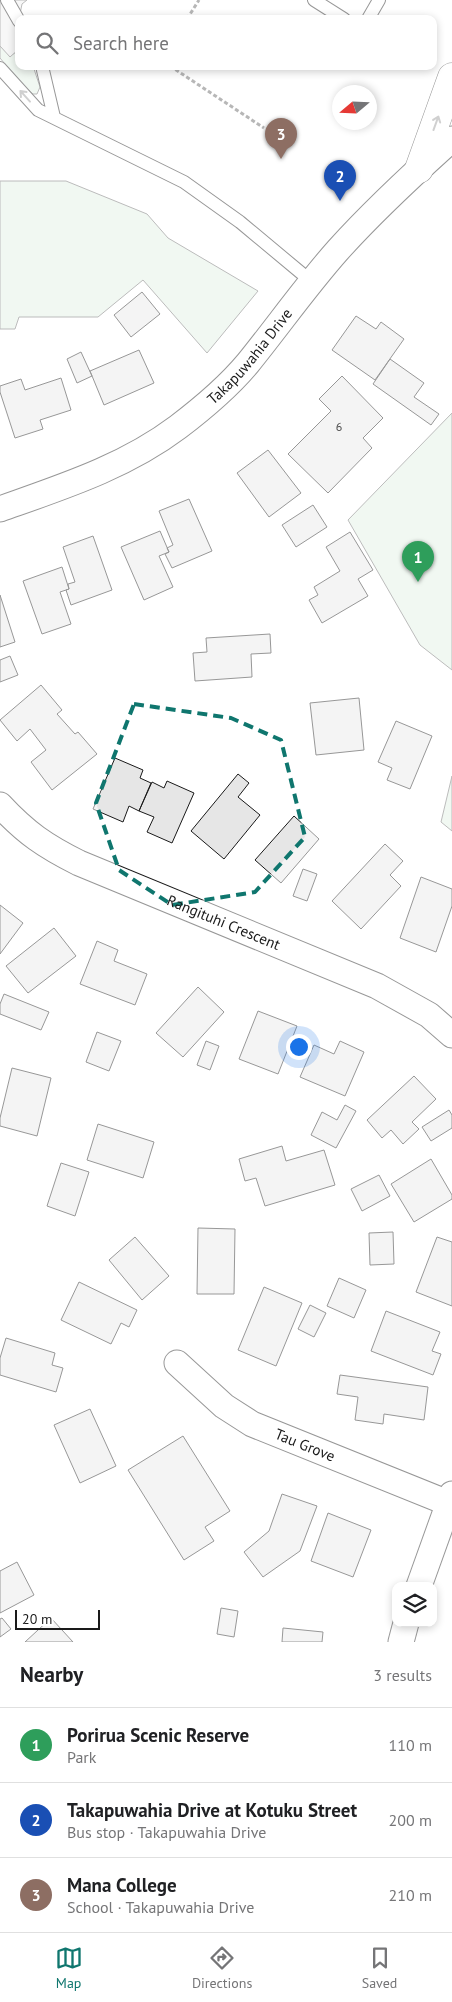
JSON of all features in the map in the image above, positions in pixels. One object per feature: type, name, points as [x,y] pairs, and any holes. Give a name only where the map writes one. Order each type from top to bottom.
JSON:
[{"type":"street","points":[[419,169],[452,77]]},
{"type":"street","name":"Takapuwahia Drive","points":[[0,509],[104,471],[138,454],[213,399],[246,364],[338,250],[419,169],[452,139]]},
{"type":"street","name":"Rangituhi Crescent","points":[[0,805],[18,824],[48,848],[79,863],[377,986],[429,1015],[452,1034]]},
{"type":"street","name":"Tau Grove","points":[[177,1363],[224,1406],[252,1424],[450,1499]]},
{"type":"street","points":[[420,1582],[450,1499]]},
{"type":"street","points":[[401,1642],[405,1627]]},
{"type":"lane","points":[[7,0],[16,15]]},
{"type":"lane","points":[[314,0],[338,15]]},
{"type":"lane","points":[[370,15],[379,0]]},
{"type":"lane","points":[[0,68],[38,110],[184,182],[240,222],[312,282]]},
{"type":"lane","points":[[43,70],[54,117]]},
{"type":"path","points":[[189,15],[199,0]]},
{"type":"path","points":[[176,70],[264,128]]},
{"type":"highlighted area","points":[[134,704],[231,718],[281,740],[305,837],[255,892],[172,905],[119,870],[96,803]]},
{"type":"green space","points":[[0,46],[10,56],[15,53],[15,70],[34,70],[40,87],[37,94],[33,94],[24,87],[0,58]]},
{"type":"green space","points":[[0,181],[66,181],[147,214],[168,238],[258,291],[207,353],[143,280],[98,317],[19,317],[15,329],[0,329]]},
{"type":"green space","points":[[452,413],[452,670],[420,645],[348,520]]},
{"type":"green space","points":[[452,776],[452,831],[441,822]]},
{"type":"shaded area","points":[[0,0],[27,0],[22,4],[20,15],[15,15],[15,53],[10,57],[0,46]]},
{"type":"building","points":[[142,292],[160,314],[131,337],[114,315]]},
{"type":"building","points":[[356,316],[376,329],[381,322],[404,339],[375,380],[332,350]]},
{"type":"building","points":[[139,350],[154,383],[104,405],[90,371]]},
{"type":"building","points":[[81,352],[92,376],[77,383],[67,359]]},
{"type":"building","points":[[390,359],[424,383],[414,397],[439,414],[431,425],[373,384]]},
{"type":"building","points":[[342,376],[383,418],[363,438],[372,448],[328,493],[288,454],[331,411],[319,399]]},
{"type":"building","points":[[61,378],[71,410],[40,420],[43,429],[15,438],[0,392],[0,386],[21,379],[25,390]]},
{"type":"building","points":[[268,450],[301,493],[269,517],[237,473]]},
{"type":"building","points":[[189,499],[212,551],[172,568],[165,554],[169,552],[167,548],[173,545],[159,511]]},
{"type":"building","points":[[313,505],[327,527],[296,547],[282,525]]},
{"type":"building","points":[[160,531],[169,552],[159,556],[173,587],[144,600],[121,547]]},
{"type":"building","points":[[350,532],[373,570],[358,579],[368,596],[322,623],[309,600],[318,595],[314,587],[340,571],[326,547]]},
{"type":"building","points":[[93,536],[112,590],[71,605],[66,590],[69,589],[68,584],[75,582],[63,547]]},
{"type":"building","points":[[62,567],[69,589],[60,592],[71,624],[42,634],[23,581]]},
{"type":"building","points":[[0,595],[15,642],[0,647]]},
{"type":"building","points":[[270,634],[271,653],[251,654],[252,677],[195,681],[193,653],[207,652],[206,638]]},
{"type":"building","points":[[10,656],[18,675],[0,682],[0,660]]},
{"type":"building","points":[[41,685],[62,710],[57,714],[75,734],[78,732],[97,754],[52,790],[31,762],[46,750],[30,729],[17,741],[0,720]]},
{"type":"building","points":[[359,698],[364,750],[316,755],[310,703]]},
{"type":"building","points":[[396,721],[432,736],[410,789],[387,780],[392,768],[378,762]]},
{"type":"building","points":[[115,758],[143,770],[140,778],[151,783],[139,811],[129,806],[123,822],[93,809]]},
{"type":"building","points":[[238,774],[249,783],[238,797],[260,815],[224,859],[191,831]]},
{"type":"building","points":[[167,781],[194,793],[172,843],[147,832],[154,817],[139,811],[152,782],[164,788]]},
{"type":"building","points":[[294,816],[319,839],[281,883],[255,860]]},
{"type":"building","points":[[385,844],[403,861],[390,875],[401,886],[361,929],[332,901]]},
{"type":"building","points":[[303,869],[317,874],[307,901],[293,896]]},
{"type":"building","points":[[421,877],[452,889],[452,906],[436,952],[400,938]]},
{"type":"building","points":[[0,905],[23,923],[0,954]]},
{"type":"building","points":[[54,928],[76,956],[28,993],[6,966]]},
{"type":"building","points":[[97,941],[118,950],[114,961],[147,974],[135,1005],[80,984]]},
{"type":"building","points":[[198,987],[224,1012],[183,1057],[156,1033]]},
{"type":"building","points":[[4,994],[49,1012],[41,1030],[0,1014],[0,1004]]},
{"type":"building","points":[[258,1011],[297,1026],[278,1074],[239,1059]]},
{"type":"building","points":[[97,1032],[121,1041],[109,1071],[86,1062]]},
{"type":"building","points":[[206,1041],[219,1046],[210,1070],[197,1065]]},
{"type":"building","points":[[340,1041],[364,1052],[345,1096],[300,1077],[314,1045],[334,1054]]},
{"type":"building","points":[[12,1068],[51,1078],[37,1136],[0,1126],[0,1118]]},
{"type":"building","points":[[414,1076],[436,1099],[412,1122],[419,1129],[403,1144],[391,1130],[382,1138],[367,1120]]},
{"type":"building","points":[[345,1105],[356,1111],[336,1148],[311,1135],[322,1112],[337,1120]]},
{"type":"building","points":[[449,1110],[452,1115],[452,1128],[431,1141],[422,1127]]},
{"type":"building","points":[[98,1124],[154,1142],[143,1178],[87,1160]]},
{"type":"building","points":[[282,1146],[286,1161],[324,1150],[335,1185],[265,1206],[256,1178],[245,1181],[239,1159]]},
{"type":"building","points":[[431,1159],[452,1195],[452,1199],[414,1222],[391,1184]]},
{"type":"building","points":[[61,1163],[89,1172],[75,1216],[47,1206]]},
{"type":"building","points":[[379,1175],[390,1196],[362,1211],[351,1189]]},
{"type":"building","points":[[198,1228],[235,1229],[234,1294],[197,1294]]},
{"type":"building","points":[[393,1232],[394,1264],[370,1265],[369,1233]]},
{"type":"building","points":[[135,1237],[169,1276],[142,1300],[109,1260]]},
{"type":"building","points":[[437,1237],[452,1242],[452,1306],[416,1292]]},
{"type":"building","points":[[339,1278],[366,1290],[354,1318],[327,1306]]},
{"type":"building","points":[[79,1282],[137,1310],[129,1327],[121,1323],[111,1344],[61,1320]]},
{"type":"building","points":[[264,1287],[302,1303],[276,1366],[238,1350]]},
{"type":"building","points":[[310,1305],[326,1313],[314,1337],[298,1329]]},
{"type":"building","points":[[386,1311],[440,1332],[432,1351],[441,1354],[433,1375],[371,1351]]},
{"type":"building","points":[[6,1338],[55,1353],[52,1365],[63,1368],[56,1392],[0,1375],[0,1358]]},
{"type":"building","points":[[340,1375],[428,1387],[424,1420],[384,1414],[383,1424],[355,1420],[358,1397],[337,1394]]},
{"type":"building","points":[[90,1409],[116,1466],[80,1483],[54,1425]]},
{"type":"building","points":[[183,1436],[230,1511],[205,1527],[214,1541],[184,1560],[128,1470]]},
{"type":"building","points":[[282,1494],[317,1506],[300,1551],[263,1577],[244,1552],[269,1531]]},
{"type":"building","points":[[328,1513],[371,1530],[353,1577],[311,1561]]},
{"type":"building","points":[[17,1562],[34,1595],[0,1613],[0,1571]]},
{"type":"building","points":[[221,1608],[238,1611],[234,1637],[217,1634]]},
{"type":"building","points":[[2,1618],[11,1629],[0,1637],[0,1619]]},
{"type":"building","points":[[51,1618],[73,1642],[25,1642]]},
{"type":"building","points":[[283,1628],[323,1632],[322,1642],[282,1642]]},
{"type":"place","name":"Mana College","points":[[281,159]]},
{"type":"place","name":"Takapuwahia Drive at Kotuku Street","points":[[340,201]]},
{"type":"place","name":"Porirua Scenic Reserve","points":[[418,582]]}]
